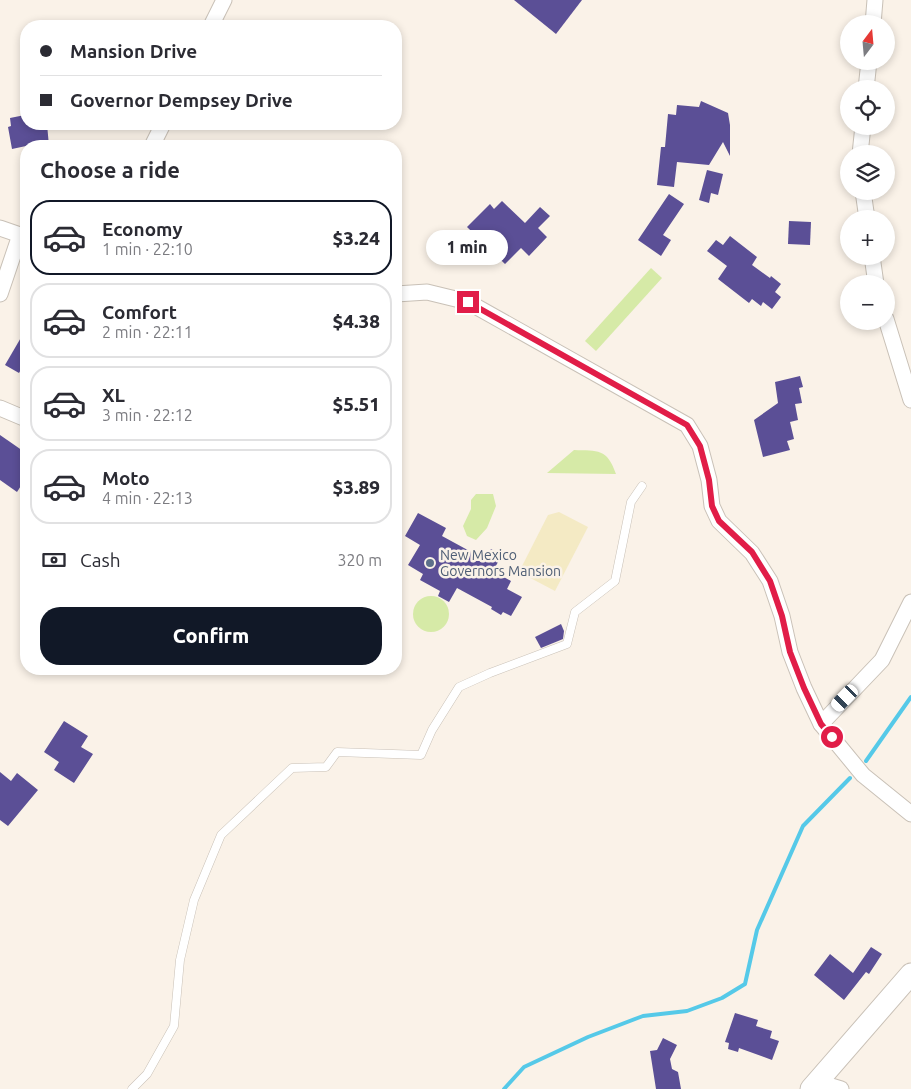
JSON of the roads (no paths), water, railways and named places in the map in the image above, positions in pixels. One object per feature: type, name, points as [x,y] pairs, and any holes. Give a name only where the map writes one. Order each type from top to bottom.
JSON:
[{"type":"street","points":[[214,20],[224,0]]},
{"type":"street","points":[[874,15],[875,0]]},
{"type":"street","points":[[0,228],[20,235]]},
{"type":"street","points":[[0,294],[20,244]]},
{"type":"street","points":[[402,294],[427,292],[468,302],[687,425],[700,446],[709,480],[712,506],[719,521],[752,552],[770,581],[782,616],[790,652],[821,724],[863,775],[911,814]]},
{"type":"street","points":[[889,330],[911,400]]},
{"type":"street","points":[[0,408],[20,416]]},
{"type":"street","points":[[821,724],[882,660],[911,602]]},
{"type":"street","points":[[815,1085],[911,974]]},
{"type":"street","points":[[815,1085],[841,1089]]},
{"type":"lane","points":[[132,1089],[147,1074],[174,1026],[180,960],[194,900],[221,836],[292,768],[326,767],[337,752],[421,755],[432,730],[459,687],[490,673],[567,644],[575,612],[615,582],[631,502],[642,486]]},
{"type":"waterway","points":[[866,761],[911,697]]},
{"type":"waterway","points":[[504,1089],[524,1067],[588,1037],[643,1016],[687,1011],[722,998],[745,984],[757,930],[803,826],[850,778]]},
{"type":"place","name":"New Mexico Governors Mansion","points":[[430,563]]}]
